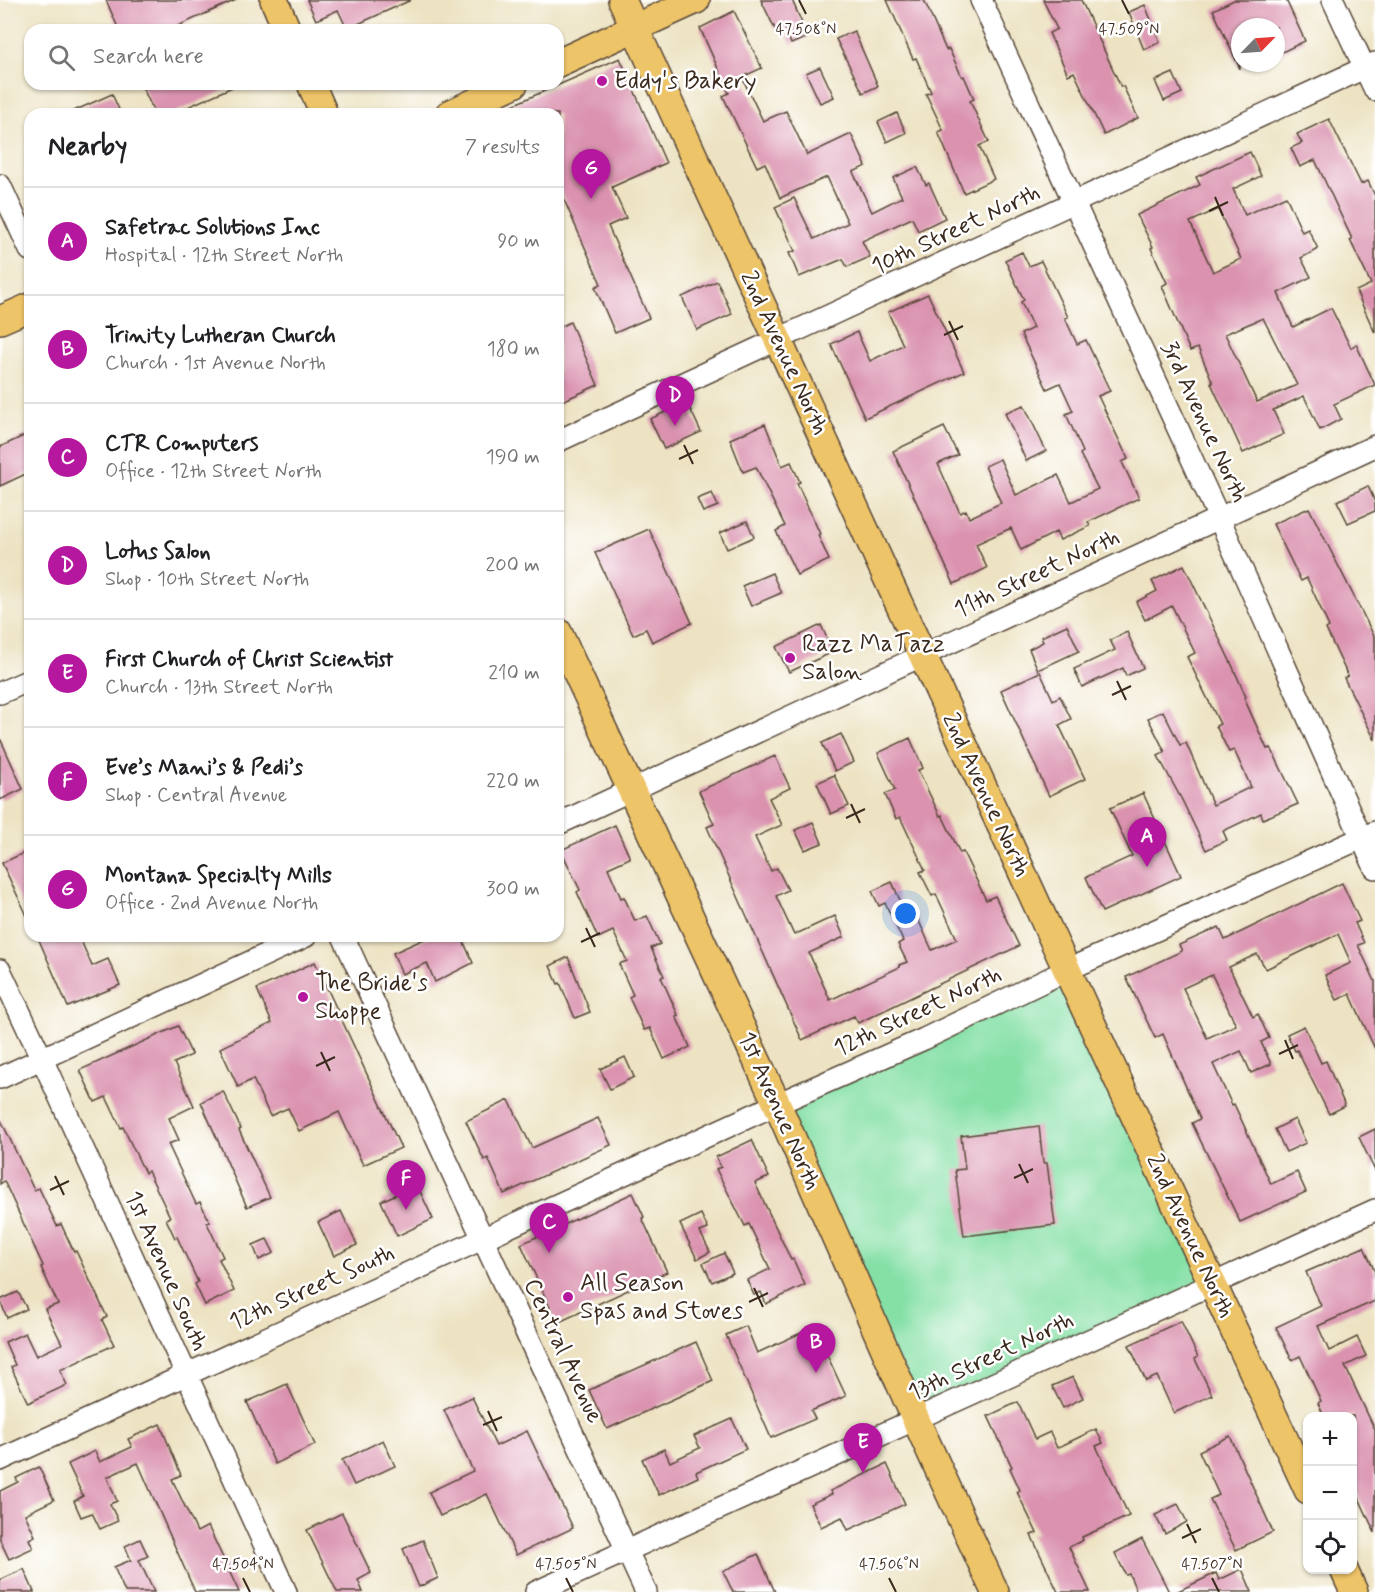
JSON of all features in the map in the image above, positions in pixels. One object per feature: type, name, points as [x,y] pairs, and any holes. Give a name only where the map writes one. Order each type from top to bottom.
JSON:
[{"type":"main road","points":[[274,0],[284,24]]},
{"type":"main road","name":"2nd Avenue North","points":[[622,0],[1303,1479]]},
{"type":"main road","points":[[564,60],[696,0]]},
{"type":"main road","points":[[314,90],[321,108]]},
{"type":"main road","points":[[462,108],[500,90]]},
{"type":"main road","points":[[0,320],[24,310]]},
{"type":"main road","name":"1st Avenue North","points":[[564,645],[777,1104],[916,1420],[995,1592]]},
{"type":"main road","points":[[1346,1574],[1354,1592]]},
{"type":"main road","points":[[1368,1592],[1375,1589]]},
{"type":"street","name":"3rd Avenue North","points":[[981,0],[1368,836],[1375,868]]},
{"type":"street","points":[[1333,0],[1370,66],[1375,90]]},
{"type":"street","name":"10th Street North","points":[[564,438],[779,341],[1370,66]]},
{"type":"street","points":[[0,185],[24,237]]},
{"type":"street","name":"11th Street North","points":[[564,821],[1375,446]]},
{"type":"street","points":[[0,693],[24,683]]},
{"type":"street","name":"12th Street North","points":[[483,1240],[777,1104],[924,1039],[1067,970],[1368,836]]},
{"type":"street","points":[[0,1078],[293,942]]},
{"type":"street","name":"Central Avenue","points":[[346,942],[646,1592]]},
{"type":"street","name":"1st Avenue South","points":[[0,970],[286,1592]]},
{"type":"street","name":"13th Street North","points":[[536,1592],[1375,1210]]},
{"type":"street","name":"12th Street South","points":[[0,1460],[483,1240]]},
{"type":"green space","points":[[1067,970],[1213,1284],[916,1420],[777,1104]]},
{"type":"building","points":[[106,0],[236,0],[182,24],[116,24]]},
{"type":"building","points":[[307,0],[411,0],[358,24],[345,24],[338,10],[316,20]]},
{"type":"building","points":[[761,0],[792,0],[808,37],[791,44],[784,25],[775,29]]},
{"type":"building","points":[[887,0],[924,0],[946,50],[949,49],[974,99],[970,101],[989,142],[979,146],[994,179],[964,193],[938,132],[943,130],[926,94],[931,92],[916,58],[913,59]]},
{"type":"building","points":[[1043,0],[1081,0],[1121,87],[1123,86],[1138,118],[1104,135],[1074,72],[1068,75],[1049,33],[1057,29]]},
{"type":"building","points":[[1234,0],[1286,0],[1305,41],[1285,51],[1285,18],[1231,18],[1231,49],[1213,10]]},
{"type":"building","points":[[1145,5],[1160,42],[1144,50],[1129,12]]},
{"type":"building","points":[[734,11],[762,68],[742,77],[763,121],[786,111],[807,155],[851,134],[866,166],[853,172],[872,212],[902,197],[893,178],[917,167],[926,185],[929,183],[945,218],[918,231],[912,218],[862,241],[870,257],[847,267],[843,259],[799,277],[789,253],[795,251],[775,207],[794,198],[814,239],[848,223],[827,177],[780,198],[765,163],[757,167],[723,96],[729,93],[700,28]]},
{"type":"building","points":[[854,31],[878,86],[863,93],[836,39]]},
{"type":"building","points":[[620,58],[666,163],[612,187],[626,218],[608,226],[649,318],[615,333],[595,287],[601,284],[564,200],[564,108],[506,108],[547,90],[564,90],[564,82]]},
{"type":"building","points":[[820,67],[834,97],[820,103],[806,73]]},
{"type":"building","points":[[1173,73],[1182,93],[1164,101],[1155,81]]},
{"type":"building","points":[[144,90],[226,90],[185,108],[152,108]]},
{"type":"building","points":[[112,94],[118,108],[80,108]]},
{"type":"building","points":[[897,113],[906,133],[887,142],[878,122]]},
{"type":"building","points":[[1329,119],[1361,184],[1368,181],[1375,196],[1375,333],[1356,291],[1371,284],[1350,240],[1352,239],[1315,160],[1300,167],[1291,148],[1302,143],[1297,134]]},
{"type":"building","points":[[1250,152],[1261,176],[1233,189],[1245,215],[1286,196],[1302,232],[1308,229],[1318,249],[1301,258],[1311,277],[1278,293],[1293,327],[1331,308],[1351,348],[1356,344],[1375,385],[1334,404],[1341,419],[1320,430],[1304,396],[1273,410],[1284,434],[1243,453],[1211,383],[1213,383],[1198,348],[1190,351],[1162,286],[1167,283],[1151,248],[1153,247],[1137,215],[1200,185],[1196,177]],"holes":[[[1218,209],[1241,259],[1213,272],[1190,222]],[[1263,318],[1297,385],[1257,402],[1225,334]]]},
{"type":"building","points":[[1022,252],[1029,266],[1041,261],[1068,317],[1065,318],[1077,344],[1086,340],[1110,391],[1098,396],[1128,459],[1122,462],[1139,498],[1088,522],[1090,526],[1060,540],[1056,532],[1021,550],[1011,528],[976,544],[987,568],[954,584],[893,451],[944,427],[958,455],[938,464],[960,513],[966,510],[969,518],[1001,503],[985,466],[1000,459],[1016,495],[1058,475],[1071,502],[1098,489],[1080,454],[1083,452],[1066,414],[1073,411],[1060,383],[1047,389],[1021,334],[1033,328],[1021,302],[1024,300],[1005,260]]},
{"type":"building","points":[[717,281],[732,314],[697,330],[682,297]]},
{"type":"building","points":[[928,294],[964,372],[865,418],[831,344],[857,332],[870,361],[903,345],[888,312]]},
{"type":"building","points":[[570,322],[598,385],[564,400],[564,325]]},
{"type":"building","points":[[687,402],[701,432],[664,449],[650,419]]},
{"type":"building","points":[[1024,405],[1046,451],[1026,461],[1005,413]]},
{"type":"building","points":[[765,424],[782,466],[791,462],[800,482],[797,483],[829,560],[797,575],[776,531],[785,526],[756,467],[743,472],[730,439]]},
{"type":"building","points":[[24,436],[24,475],[0,486],[0,447]]},
{"type":"building","points":[[1368,486],[1375,502],[1375,511],[1348,523],[1337,501]]},
{"type":"building","points":[[712,493],[718,506],[703,512],[697,499]]},
{"type":"building","points":[[1309,508],[1375,638],[1375,740],[1344,678],[1348,676],[1326,629],[1329,627],[1307,578],[1301,581],[1273,524]]},
{"type":"building","points":[[747,521],[754,537],[727,549],[720,533]]},
{"type":"building","points":[[649,529],[692,623],[652,642],[646,629],[633,635],[595,553]]},
{"type":"building","points":[[1184,565],[1232,665],[1267,749],[1271,748],[1298,804],[1263,819],[1261,813],[1223,831],[1227,840],[1206,850],[1158,756],[1165,752],[1148,718],[1163,711],[1180,745],[1186,743],[1213,805],[1251,787],[1234,750],[1229,752],[1216,726],[1220,724],[1187,657],[1195,653],[1172,606],[1145,620],[1136,602],[1157,591],[1152,581]]},
{"type":"building","points":[[772,573],[781,593],[751,606],[742,586]]},
{"type":"building","points":[[821,625],[833,652],[789,672],[776,647]]},
{"type":"building","points":[[1067,625],[1079,651],[1038,670],[1029,649],[1043,642],[1041,637]]},
{"type":"building","points":[[1127,632],[1143,668],[1126,676],[1123,668],[1082,687],[1074,669],[1115,650],[1110,640]]},
{"type":"building","points":[[1040,672],[1053,700],[1060,696],[1071,719],[1059,725],[1085,779],[1049,796],[1001,690]]},
{"type":"building","points":[[841,734],[854,762],[835,771],[822,743]]},
{"type":"building","points":[[0,738],[23,789],[0,800]]},
{"type":"building","points":[[910,738],[923,768],[918,770],[940,816],[942,815],[960,853],[963,852],[986,900],[995,896],[1019,946],[858,1023],[854,1016],[802,1040],[707,827],[714,824],[699,791],[775,756],[790,788],[769,798],[782,825],[755,837],[771,871],[777,868],[788,890],[776,896],[794,935],[835,916],[844,937],[809,953],[830,1000],[907,962],[898,944],[903,941],[885,903],[879,906],[872,891],[892,882],[906,914],[914,910],[932,950],[957,939],[936,894],[932,896],[920,872],[925,870],[900,817],[896,819],[885,794],[895,790],[878,753]]},
{"type":"building","points":[[834,775],[849,806],[831,814],[817,783]]},
{"type":"building","points":[[1143,793],[1181,876],[1102,912],[1086,877],[1132,856],[1110,808]]},
{"type":"building","points":[[813,822],[822,843],[805,850],[795,830]]},
{"type":"building","points":[[615,825],[630,858],[608,868],[621,898],[624,897],[635,921],[647,916],[660,944],[651,948],[664,976],[661,977],[690,1047],[664,1059],[650,1028],[644,1030],[629,997],[633,995],[619,964],[627,961],[613,931],[598,938],[577,892],[580,890],[564,856],[564,849]]},
{"type":"building","points":[[24,853],[24,909],[2,863]]},
{"type":"building","points":[[1342,883],[1360,921],[1355,923],[1364,943],[1358,945],[1375,981],[1375,1049],[1350,994],[1337,1000],[1325,975],[1351,963],[1338,934],[1266,969],[1257,954],[1229,967],[1253,1017],[1258,1014],[1269,1038],[1261,1042],[1271,1064],[1251,1073],[1241,1051],[1213,1064],[1271,1184],[1297,1172],[1306,1192],[1240,1222],[1192,1123],[1200,1119],[1163,1034],[1155,1038],[1126,977],[1182,951],[1179,945],[1219,927],[1225,940]],"holes":[[[1212,975],[1236,1025],[1207,1038],[1183,988]]]},
{"type":"building","points":[[40,942],[82,942],[92,966],[108,959],[120,985],[68,1007]]},
{"type":"building","points":[[418,942],[464,942],[473,963],[435,982],[427,963],[402,974],[393,953]]},
{"type":"building","points":[[568,957],[590,1012],[575,1018],[550,966]]},
{"type":"building","points":[[315,962],[401,1148],[363,1165],[339,1112],[299,1131],[288,1108],[270,1116],[253,1079],[238,1087],[220,1048],[272,1023],[257,989]]},
{"type":"building","points":[[178,1026],[192,1055],[174,1063],[194,1106],[169,1118],[179,1140],[168,1144],[196,1204],[200,1202],[210,1222],[207,1223],[223,1257],[219,1259],[234,1291],[205,1305],[195,1284],[198,1282],[166,1219],[170,1217],[148,1171],[145,1173],[106,1097],[95,1102],[80,1070]]},
{"type":"building","points":[[1304,1026],[1321,1063],[1326,1061],[1345,1106],[1329,1114],[1287,1034]]},
{"type":"building","points":[[625,1057],[634,1077],[610,1089],[600,1069]]},
{"type":"building","points":[[223,1091],[270,1197],[247,1207],[201,1102]]},
{"type":"building","points":[[509,1100],[532,1148],[598,1118],[611,1145],[504,1194],[488,1158],[484,1160],[466,1121]]},
{"type":"building","points":[[0,1118],[34,1190],[39,1188],[57,1226],[61,1224],[74,1252],[76,1251],[107,1317],[102,1320],[114,1345],[60,1370],[67,1385],[28,1403],[11,1367],[15,1365],[5,1342],[25,1333],[36,1356],[62,1344],[45,1309],[58,1304],[4,1181],[0,1184]]},
{"type":"building","points":[[1295,1119],[1306,1143],[1286,1152],[1275,1129]]},
{"type":"building","points":[[1039,1126],[1043,1163],[1047,1163],[1055,1225],[964,1236],[955,1170],[965,1169],[961,1136]]},
{"type":"building","points":[[1375,1129],[1375,1171],[1359,1137]]},
{"type":"building","points":[[752,1140],[769,1177],[755,1183],[805,1285],[766,1304],[761,1292],[754,1295],[747,1280],[770,1269],[749,1224],[745,1226],[716,1169],[721,1167],[716,1157]]},
{"type":"building","points":[[417,1185],[433,1219],[397,1236],[381,1201]]},
{"type":"building","points":[[633,1193],[667,1272],[557,1323],[521,1244]]},
{"type":"building","points":[[341,1211],[357,1245],[334,1256],[318,1222]]},
{"type":"building","points":[[701,1214],[708,1229],[700,1232],[710,1252],[697,1259],[680,1224]]},
{"type":"building","points":[[267,1239],[274,1253],[259,1260],[253,1245]]},
{"type":"building","points":[[1364,1247],[1375,1272],[1375,1301],[1318,1326],[1329,1351],[1357,1337],[1366,1356],[1345,1366],[1375,1430],[1375,1533],[1357,1494],[1357,1412],[1322,1412],[1318,1403],[1321,1401],[1300,1356],[1292,1360],[1276,1327],[1321,1306],[1306,1272]]},
{"type":"building","points":[[724,1253],[733,1273],[712,1282],[703,1263]]},
{"type":"building","points":[[18,1292],[27,1309],[7,1318],[0,1300]]},
{"type":"building","points":[[1181,1321],[1212,1395],[1174,1413],[1157,1376],[1146,1381],[1129,1345]]},
{"type":"building","points":[[746,1326],[757,1353],[814,1327],[846,1396],[811,1411],[815,1419],[771,1438],[726,1335]]},
{"type":"building","points":[[696,1342],[713,1381],[607,1429],[589,1390]]},
{"type":"building","points":[[1073,1377],[1083,1398],[1063,1408],[1052,1386]]},
{"type":"building","points":[[287,1384],[315,1445],[275,1464],[247,1402]]},
{"type":"building","points":[[472,1397],[496,1446],[527,1431],[573,1528],[516,1555],[487,1494],[440,1516],[429,1492],[473,1471],[444,1410]]},
{"type":"building","points":[[1018,1402],[1035,1439],[1050,1432],[1057,1448],[1096,1429],[1103,1443],[1096,1446],[1129,1516],[1082,1537],[1083,1540],[1069,1547],[1090,1592],[1058,1592],[1031,1535],[1037,1533],[1017,1492],[1020,1490],[1010,1468],[1012,1467],[988,1416]]},
{"type":"building","points":[[732,1419],[746,1449],[696,1472],[698,1477],[659,1495],[642,1459],[664,1449],[670,1462],[700,1448],[694,1436]]},
{"type":"building","points":[[160,1424],[181,1475],[172,1479],[197,1532],[208,1526],[239,1592],[195,1592],[138,1463],[107,1477],[117,1501],[110,1504],[118,1521],[100,1529],[92,1513],[81,1517],[74,1501],[83,1496],[68,1464],[95,1451],[100,1462],[132,1447],[128,1439]]},
{"type":"building","points":[[1230,1436],[1273,1532],[1236,1550],[1210,1499],[1219,1495],[1199,1451]]},
{"type":"building","points":[[383,1440],[395,1466],[354,1485],[342,1460]]},
{"type":"building","points":[[887,1464],[905,1504],[848,1530],[842,1517],[821,1527],[810,1504],[832,1494],[830,1491]]},
{"type":"building","points":[[39,1467],[54,1500],[25,1514],[35,1536],[29,1539],[33,1548],[9,1559],[0,1540],[0,1491],[18,1482],[16,1478]]},
{"type":"building","points":[[1178,1504],[1187,1522],[1165,1534],[1155,1515]]},
{"type":"building","points":[[342,1513],[371,1573],[358,1580],[363,1592],[337,1592],[307,1530]]},
{"type":"building","points":[[140,1539],[148,1556],[139,1560],[154,1592],[125,1592],[114,1567],[131,1560],[125,1546]]},
{"type":"building","points":[[1142,1539],[1169,1592],[1137,1592],[1129,1574],[1126,1575],[1115,1553]]},
{"type":"building","points":[[423,1540],[438,1578],[419,1587],[403,1549]]},
{"type":"building","points":[[758,1554],[775,1592],[733,1592],[723,1571]]},
{"type":"building","points":[[24,1569],[34,1592],[0,1592],[0,1580]]},
{"type":"building","points":[[1242,1569],[1252,1592],[1176,1592],[1216,1573],[1219,1580]]},
{"type":"place","name":"Eddy's Bakery","points":[[602,81]]},
{"type":"place","name":"Montana Specialty Mills","points":[[591,199]]},
{"type":"place","name":"Lotus Salon","points":[[675,426]]},
{"type":"place","name":"Razz MaTazz Salon","points":[[790,658]]},
{"type":"place","name":"Safetrac Solutions Inc","points":[[1147,867]]},
{"type":"place","name":"The Bride's Shoppe","points":[[303,997]]},
{"type":"place","name":"Eve’s Mani’s & Pedi’s","points":[[406,1210]]},
{"type":"place","name":"CTR Computers","points":[[549,1253]]},
{"type":"place","name":"All Season Spas and Stoves","points":[[568,1297]]},
{"type":"place","name":"Trinity Lutheran Church","points":[[816,1373]]},
{"type":"place","name":"First Church of Christ Scientist","points":[[863,1473]]}]
